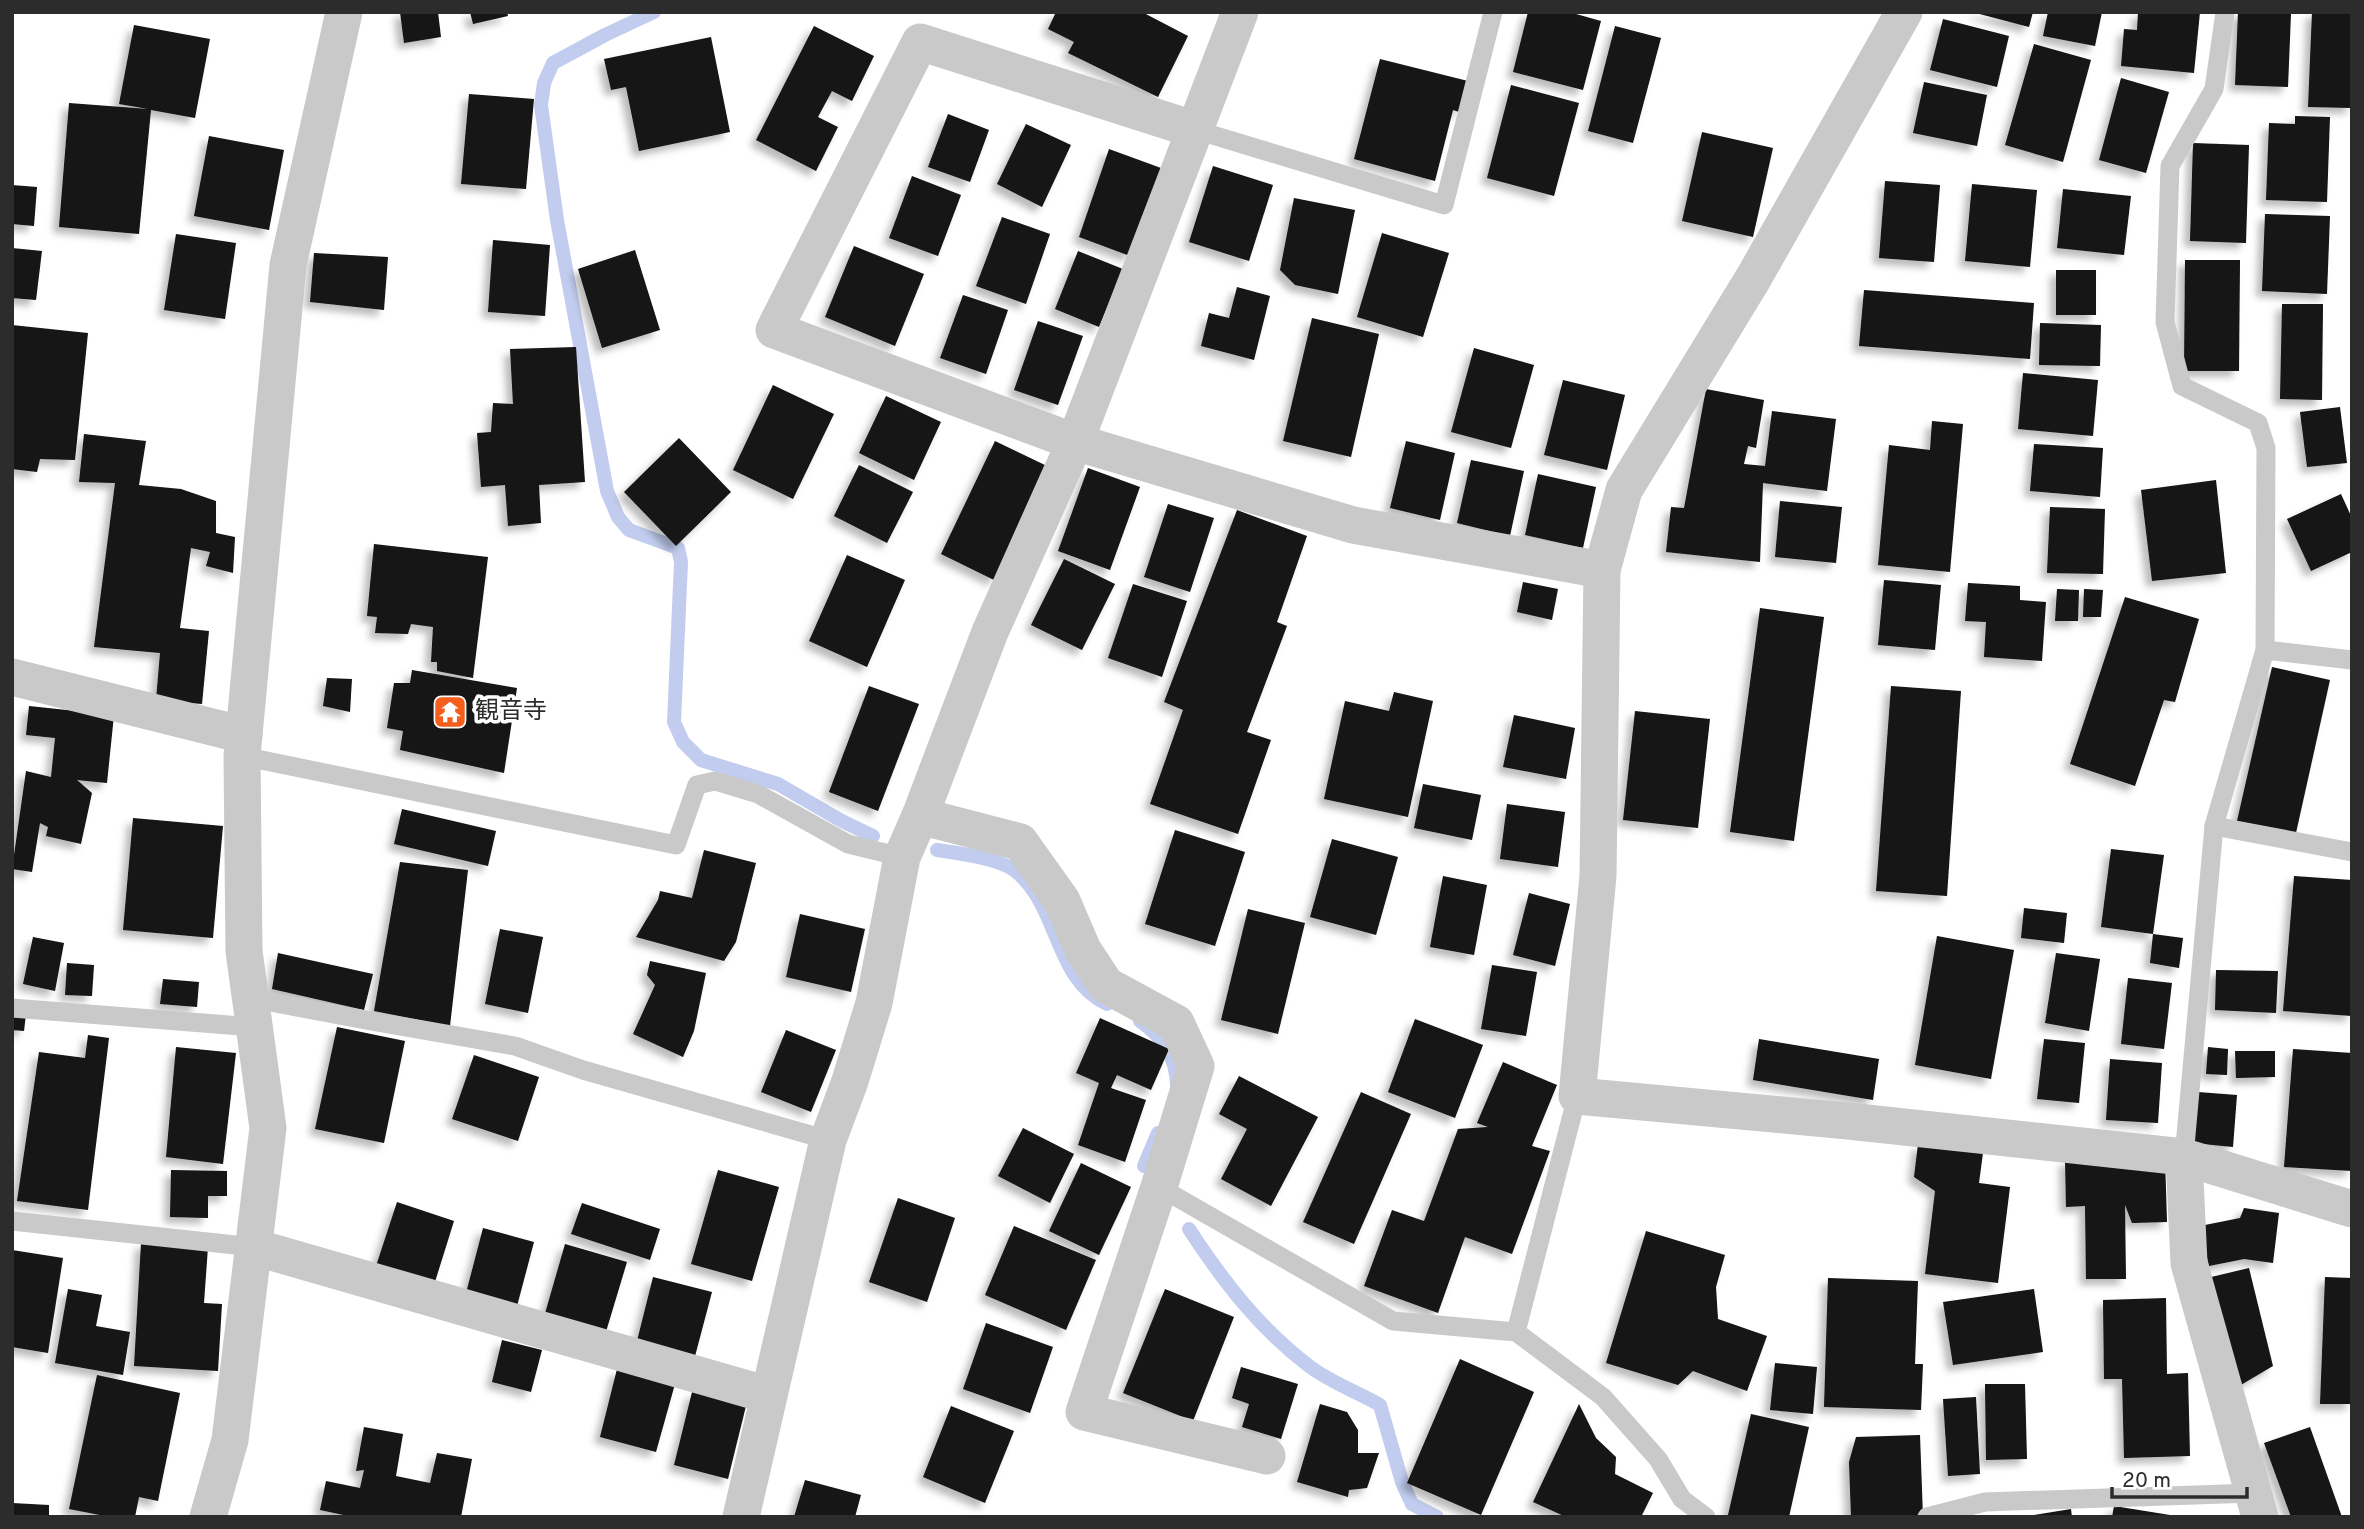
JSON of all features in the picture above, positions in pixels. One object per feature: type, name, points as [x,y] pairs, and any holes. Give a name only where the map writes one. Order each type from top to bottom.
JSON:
[{"type":"street","points":[[208,1517],[230,1440],[268,1128],[244,951],[243,746],[288,265],[344,12]]},
{"type":"street","points":[[741,1517],[828,1140],[874,1003],[902,857],[990,632],[1075,442],[1240,12]]},
{"type":"street","points":[[1903,12],[1754,277],[1624,490],[1602,570],[1598,876],[1577,1097],[1848,1121],[2183,1157],[2352,1209]]},
{"type":"street","points":[[1196,130],[920,42],[774,330],[1075,442],[1353,525],[1602,570]]},
{"type":"street","points":[[12,677],[243,746]]},
{"type":"street","points":[[920,816],[1020,842],[1062,901],[1083,950],[1107,985],[1176,1023],[1196,1066],[1084,1412],[1267,1456]]},
{"type":"street","points":[[2183,1157],[2189,1264],[2257,1505]]},
{"type":"street","points":[[254,1247],[768,1395]]},
{"type":"lane","points":[[1196,130],[1444,205],[1493,12]]},
{"type":"lane","points":[[2183,1157],[2214,826],[2265,650],[2266,448],[2258,423],[2182,386],[2165,323],[2170,166],[2214,89],[2225,12]]},
{"type":"lane","points":[[2265,650],[2352,660]]},
{"type":"lane","points":[[243,746],[676,845],[697,785],[715,781],[758,794],[848,844],[902,857]]},
{"type":"lane","points":[[2214,826],[2352,852]]},
{"type":"lane","points":[[12,1007],[252,1012],[515,1046],[583,1070],[828,1140]]},
{"type":"lane","points":[[1517,1332],[1577,1097]]},
{"type":"lane","points":[[1159,1187],[1393,1321],[1517,1332],[1603,1397],[1658,1459],[1682,1499],[1706,1517]]},
{"type":"lane","points":[[12,1221],[254,1247]]},
{"type":"lane","points":[[1927,1517],[1985,1502],[2257,1505]]},
{"type":"building","points":[[400,12],[438,12],[441,37],[404,43]]},
{"type":"building","points":[[470,12],[507,12],[508,16],[473,24]]},
{"type":"building","points":[[1056,12],[1142,12],[1188,36],[1158,97],[1068,53],[1074,42],[1048,29]]},
{"type":"building","points":[[1528,12],[1569,12],[1601,21],[1583,90],[1513,72]]},
{"type":"building","points":[[1972,12],[2033,12],[2029,27]]},
{"type":"building","points":[[2048,12],[2102,12],[2095,46],[2043,36]]},
{"type":"building","points":[[2138,12],[2200,12],[2194,73],[2121,66],[2124,29],[2137,30]]},
{"type":"building","points":[[2238,12],[2291,14],[2288,87],[2235,85]]},
{"type":"building","points":[[2312,12],[2352,12],[2352,108],[2308,107]]},
{"type":"building","points":[[1943,19],[2009,36],[1997,87],[1930,70]]},
{"type":"building","points":[[134,25],[210,39],[195,118],[151,110],[139,234],[59,227],[69,103],[148,109],[119,104]]},
{"type":"building","points":[[814,26],[874,56],[852,101],[832,91],[818,117],[838,127],[816,171],[756,140]]},
{"type":"building","points":[[1615,26],[1661,38],[1633,143],[1588,131]]},
{"type":"building","points":[[711,37],[730,132],[639,151],[626,87],[611,90],[604,59]]},
{"type":"building","points":[[2034,44],[2091,60],[2063,162],[2005,145]]},
{"type":"building","points":[[1380,59],[1468,81],[1459,112],[1453,110],[1435,181],[1354,159]]},
{"type":"building","points":[[2121,78],[2169,92],[2146,173],[2099,160]]},
{"type":"building","points":[[1924,82],[1987,95],[1977,146],[1913,133]]},
{"type":"building","points":[[1511,85],[1579,103],[1554,196],[1487,178]]},
{"type":"building","points":[[469,94],[534,99],[526,189],[461,184]]},
{"type":"building","points":[[948,114],[989,130],[970,182],[928,167]]},
{"type":"building","points":[[2295,116],[2330,117],[2327,202],[2266,200],[2269,123],[2295,124]]},
{"type":"building","points":[[1026,124],[1071,145],[1042,207],[997,184]]},
{"type":"building","points":[[1702,132],[1773,148],[1753,237],[1682,221]]},
{"type":"building","points":[[209,136],[284,150],[269,230],[194,216]]},
{"type":"building","points":[[2193,143],[2249,145],[2246,243],[2190,241]]},
{"type":"building","points":[[1109,149],[1161,168],[1130,256],[1079,237]]},
{"type":"building","points":[[1213,166],[1273,185],[1249,261],[1189,242]]},
{"type":"building","points":[[912,176],[961,195],[938,256],[889,238]]},
{"type":"building","points":[[1885,181],[1940,185],[1934,262],[1879,258]]},
{"type":"building","points":[[1972,184],[2037,190],[2030,267],[1965,261]]},
{"type":"building","points":[[12,185],[37,187],[34,226],[12,224]]},
{"type":"building","points":[[2063,189],[2131,196],[2124,255],[2057,248]]},
{"type":"building","points":[[1294,198],[1355,210],[1338,294],[1295,285],[1280,270]]},
{"type":"building","points":[[2265,214],[2330,216],[2327,294],[2262,291]]},
{"type":"building","points":[[1002,217],[1050,234],[1026,304],[976,286]]},
{"type":"building","points":[[1382,233],[1449,253],[1423,337],[1357,317]]},
{"type":"building","points":[[176,234],[236,243],[225,319],[164,310]]},
{"type":"building","points":[[493,240],[550,245],[545,316],[488,312]]},
{"type":"building","points":[[854,246],[924,274],[895,346],[825,317]]},
{"type":"building","points":[[12,248],[42,251],[36,300],[12,298]]},
{"type":"building","points":[[635,250],[660,330],[602,348],[578,269]]},
{"type":"building","points":[[1078,251],[1123,269],[1099,327],[1055,309]]},
{"type":"building","points":[[314,253],[388,257],[384,310],[310,302]]},
{"type":"building","points":[[2185,260],[2240,260],[2239,371],[2184,371]]},
{"type":"building","points":[[2056,270],[2096,270],[2096,315],[2056,315]]},
{"type":"building","points":[[1237,287],[1270,296],[1254,360],[1201,346],[1209,313],[1229,318]]},
{"type":"building","points":[[1864,290],[2034,303],[2030,359],[1859,346]]},
{"type":"building","points":[[963,295],[1008,310],[986,374],[940,358]]},
{"type":"building","points":[[2282,304],[2323,304],[2322,400],[2280,399]]},
{"type":"building","points":[[1312,318],[1379,334],[1351,457],[1283,441]]},
{"type":"building","points":[[1038,321],[1083,336],[1058,405],[1014,390]]},
{"type":"building","points":[[2040,323],[2101,325],[2100,366],[2039,365]]},
{"type":"building","points":[[12,325],[88,333],[75,460],[40,459],[37,472],[12,469]]},
{"type":"building","points":[[576,347],[585,482],[539,485],[541,523],[508,526],[505,485],[481,487],[477,433],[491,432],[493,403],[513,404],[510,349]]},
{"type":"building","points":[[1474,348],[1534,365],[1511,448],[1451,432]]},
{"type":"building","points":[[2023,373],[2098,380],[2093,436],[2018,429]]},
{"type":"building","points":[[1563,380],[1625,395],[1607,470],[1544,455]]},
{"type":"building","points":[[773,385],[834,414],[793,499],[733,470]]},
{"type":"building","points":[[1706,389],[1764,400],[1756,448],[1748,446],[1744,464],[1765,466],[1772,411],[1836,419],[1827,491],[1763,483],[1760,562],[1666,552],[1671,507],[1684,508]]},
{"type":"building","points":[[886,396],[941,422],[914,480],[859,453]]},
{"type":"building","points":[[2340,407],[2347,463],[2307,467],[2300,412]]},
{"type":"building","points":[[1932,421],[1963,424],[1950,572],[1878,565],[1889,445],[1930,450]]},
{"type":"building","points":[[84,434],[146,441],[139,485],[181,489],[216,501],[216,533],[235,537],[233,573],[206,566],[210,552],[191,548],[180,628],[209,631],[202,704],[156,700],[160,653],[94,647],[115,483],[79,482]]},
{"type":"building","points":[[679,438],[731,492],[676,546],[624,492]]},
{"type":"building","points":[[995,441],[1047,466],[994,580],[941,554]]},
{"type":"building","points":[[1406,441],[1455,453],[1440,520],[1390,508]]},
{"type":"building","points":[[2034,444],[2103,448],[2100,497],[2030,491]]},
{"type":"building","points":[[1471,460],[1524,471],[1510,536],[1457,523]]},
{"type":"building","points":[[859,465],[913,492],[887,543],[834,516]]},
{"type":"building","points":[[1088,468],[1140,487],[1110,570],[1058,551]]},
{"type":"building","points":[[1538,474],[1596,487],[1583,548],[1525,535]]},
{"type":"building","points":[[2216,480],[2226,573],[2152,581],[2141,490]]},
{"type":"building","points":[[2341,494],[2352,518],[2352,552],[2311,571],[2287,519]]},
{"type":"building","points":[[1780,501],[1842,507],[1836,563],[1775,557]]},
{"type":"building","points":[[1168,504],[1214,518],[1190,592],[1144,577]]},
{"type":"building","points":[[2050,507],[2105,509],[2103,574],[2047,573]]},
{"type":"building","points":[[1237,510],[1307,536],[1277,622],[1287,626],[1247,732],[1271,740],[1238,834],[1150,804],[1183,710],[1164,702]]},
{"type":"building","points":[[374,544],[488,557],[473,678],[437,671],[437,662],[431,662],[433,627],[411,624],[408,634],[375,633],[377,617],[367,616]]},
{"type":"building","points":[[847,555],[905,580],[867,667],[809,641]]},
{"type":"building","points":[[1064,559],[1115,584],[1082,650],[1031,625]]},
{"type":"building","points":[[1884,580],[1941,585],[1935,650],[1878,645]]},
{"type":"building","points":[[1523,582],[1558,589],[1552,620],[1517,612]]},
{"type":"building","points":[[1968,583],[2020,586],[2020,600],[2046,602],[2042,661],[1984,657],[1986,622],[1965,621]]},
{"type":"building","points":[[1133,584],[1187,601],[1162,677],[1108,658]]},
{"type":"building","points":[[2057,589],[2079,590],[2078,621],[2055,621]]},
{"type":"building","points":[[2084,589],[2103,590],[2101,617],[2083,617]]},
{"type":"building","points":[[2125,597],[2199,619],[2175,702],[2164,700],[2135,786],[2070,764]]},
{"type":"building","points":[[1760,608],[1824,617],[1794,841],[1730,832]]},
{"type":"building","points":[[2272,667],[2330,680],[2296,833],[2237,821]]},
{"type":"building","points":[[412,670],[517,688],[504,773],[400,750],[403,731],[387,728],[394,683],[410,683]]},
{"type":"building","points":[[327,678],[352,679],[350,712],[323,706]]},
{"type":"building","points":[[869,686],[919,704],[878,811],[829,792]]},
{"type":"building","points":[[1891,686],[1961,691],[1947,896],[1876,891]]},
{"type":"building","points":[[1394,692],[1433,701],[1408,817],[1324,799],[1345,701],[1389,711]]},
{"type":"building","points":[[29,706],[114,715],[107,783],[77,780],[92,793],[81,844],[46,836],[48,827],[40,823],[32,872],[12,869],[26,771],[51,777],[55,738],[26,735]]},
{"type":"building","points":[[1635,711],[1710,719],[1698,828],[1623,820]]},
{"type":"building","points":[[1514,715],[1575,728],[1566,779],[1503,767]]},
{"type":"building","points":[[1423,784],[1481,795],[1472,840],[1414,828]]},
{"type":"building","points":[[1507,804],[1565,812],[1558,867],[1500,859]]},
{"type":"building","points":[[402,809],[496,831],[488,866],[394,844]]},
{"type":"building","points":[[133,818],[223,826],[213,938],[123,930]]},
{"type":"building","points":[[1175,830],[1245,852],[1215,946],[1145,924]]},
{"type":"building","points":[[1332,839],[1398,857],[1376,935],[1310,917]]},
{"type":"building","points":[[2111,849],[2164,855],[2153,934],[2101,927]]},
{"type":"building","points":[[704,850],[756,863],[736,942],[724,961],[636,937],[658,900],[660,891],[692,898]]},
{"type":"building","points":[[400,862],[468,870],[450,1026],[374,1011]]},
{"type":"building","points":[[1443,876],[1487,885],[1474,955],[1430,947]]},
{"type":"building","points":[[2294,876],[2352,880],[2352,1016],[2283,1011]]},
{"type":"building","points":[[1529,893],[1570,904],[1555,966],[1513,955]]},
{"type":"building","points":[[2024,908],[2067,913],[2064,943],[2021,938]]},
{"type":"building","points":[[1248,909],[1305,923],[1278,1034],[1221,1020]]},
{"type":"building","points":[[800,914],[865,929],[851,992],[786,977]]},
{"type":"building","points":[[500,929],[543,937],[528,1013],[485,1004]]},
{"type":"building","points":[[2153,934],[2183,938],[2179,968],[2150,963]]},
{"type":"building","points":[[1937,936],[2014,950],[1991,1079],[1915,1065]]},
{"type":"building","points":[[33,937],[64,943],[55,991],[23,984]]},
{"type":"building","points":[[278,953],[373,974],[364,1010],[272,989]]},
{"type":"building","points":[[2056,953],[2100,959],[2089,1031],[2045,1023]]},
{"type":"building","points":[[650,961],[706,973],[694,1031],[683,1057],[633,1034],[655,985],[647,975]]},
{"type":"building","points":[[67,963],[94,965],[92,996],[65,995]]},
{"type":"building","points":[[1492,965],[1537,972],[1526,1036],[1481,1029]]},
{"type":"building","points":[[2216,970],[2278,971],[2276,1013],[2215,1010]]},
{"type":"building","points":[[2128,978],[2172,983],[2164,1049],[2121,1044]]},
{"type":"building","points":[[163,979],[199,982],[197,1007],[160,1004]]},
{"type":"building","points":[[12,1013],[26,1014],[24,1031],[12,1030]]},
{"type":"building","points":[[1100,1018],[1169,1049],[1151,1090],[1117,1075],[1111,1088],[1146,1100],[1125,1162],[1078,1145],[1099,1083],[1076,1073]]},
{"type":"building","points":[[1415,1019],[1483,1045],[1455,1118],[1388,1092]]},
{"type":"building","points":[[337,1027],[405,1041],[384,1143],[315,1129]]},
{"type":"building","points":[[786,1030],[836,1050],[811,1112],[761,1092]]},
{"type":"building","points":[[88,1035],[109,1038],[88,1210],[17,1201],[39,1052],[85,1058]]},
{"type":"building","points":[[1759,1039],[1879,1059],[1873,1100],[1753,1080]]},
{"type":"building","points":[[2044,1039],[2085,1043],[2079,1103],[2037,1099]]},
{"type":"building","points":[[176,1047],[236,1053],[223,1164],[166,1157]]},
{"type":"building","points":[[2208,1047],[2228,1049],[2227,1075],[2206,1074]]},
{"type":"building","points":[[2293,1049],[2352,1053],[2352,1171],[2284,1167]]},
{"type":"building","points":[[2235,1051],[2275,1051],[2275,1077],[2236,1078]]},
{"type":"building","points":[[474,1055],[539,1077],[518,1141],[452,1119]]},
{"type":"building","points":[[2110,1059],[2162,1063],[2158,1123],[2106,1120]]},
{"type":"building","points":[[1503,1062],[1557,1085],[1532,1146],[1550,1151],[1512,1254],[1465,1237],[1438,1313],[1364,1286],[1392,1210],[1424,1221],[1458,1129],[1488,1127],[1477,1123]]},
{"type":"building","points":[[1239,1076],[1318,1117],[1271,1206],[1221,1179],[1247,1129],[1219,1114]]},
{"type":"building","points":[[1361,1092],[1411,1114],[1354,1244],[1303,1222]]},
{"type":"building","points":[[2198,1092],[2237,1095],[2233,1147],[2193,1143]]},
{"type":"building","points":[[1023,1128],[1074,1154],[1050,1203],[998,1176]]},
{"type":"building","points":[[1918,1144],[1983,1153],[1979,1183],[2010,1187],[1998,1283],[1925,1274],[1935,1191],[1914,1177]]},
{"type":"building","points":[[2165,1157],[2167,1222],[2132,1223],[2125,1205],[2126,1279],[2086,1279],[2085,1206],[2066,1207],[2065,1160]]},
{"type":"building","points":[[1081,1163],[1131,1187],[1099,1255],[1049,1231]]},
{"type":"building","points":[[171,1170],[227,1171],[227,1196],[208,1196],[208,1218],[170,1217]]},
{"type":"building","points":[[718,1170],[779,1187],[752,1281],[691,1264]]},
{"type":"building","points":[[898,1198],[955,1218],[927,1302],[869,1282]]},
{"type":"building","points":[[397,1202],[454,1221],[434,1285],[376,1266]]},
{"type":"building","points":[[582,1203],[660,1229],[650,1260],[571,1234]]},
{"type":"building","points":[[2244,1208],[2279,1213],[2273,1263],[2244,1259],[2209,1266],[2200,1226],[2240,1218]]},
{"type":"building","points":[[1014,1226],[1096,1260],[1066,1330],[985,1295]]},
{"type":"building","points":[[483,1228],[534,1242],[516,1310],[465,1297]]},
{"type":"building","points":[[1646,1231],[1725,1255],[1716,1287],[1718,1319],[1767,1336],[1747,1391],[1693,1371],[1678,1385],[1606,1363]]},
{"type":"building","points":[[141,1243],[208,1247],[204,1303],[222,1304],[218,1371],[134,1366]]},
{"type":"building","points":[[565,1244],[627,1262],[605,1335],[544,1317]]},
{"type":"building","points":[[12,1250],[63,1258],[48,1353],[12,1347]]},
{"type":"building","points":[[2249,1268],[2273,1366],[2234,1389],[2207,1278]]},
{"type":"building","points":[[653,1277],[712,1292],[694,1360],[636,1345]]},
{"type":"building","points":[[2325,1277],[2352,1278],[2352,1404],[2320,1404]]},
{"type":"building","points":[[1828,1278],[1918,1281],[1915,1364],[1923,1364],[1921,1410],[1824,1407]]},
{"type":"building","points":[[68,1289],[102,1295],[96,1326],[130,1332],[123,1375],[55,1363]]},
{"type":"building","points":[[1165,1289],[1234,1317],[1193,1421],[1123,1393]]},
{"type":"building","points":[[2034,1289],[2043,1352],[1953,1365],[1943,1302]]},
{"type":"building","points":[[2166,1298],[2167,1374],[2188,1373],[2190,1456],[2124,1458],[2122,1379],[2104,1379],[2103,1300]]},
{"type":"building","points":[[986,1323],[1053,1347],[1030,1413],[963,1389]]},
{"type":"building","points":[[502,1340],[542,1350],[531,1392],[492,1382]]},
{"type":"building","points":[[1460,1359],[1534,1392],[1481,1515],[1407,1483]]},
{"type":"building","points":[[1775,1363],[1817,1367],[1813,1414],[1770,1410]]},
{"type":"building","points":[[1241,1367],[1298,1384],[1281,1439],[1242,1427],[1249,1404],[1232,1398]]},
{"type":"building","points":[[617,1369],[675,1384],[656,1452],[600,1437]]},
{"type":"building","points":[[97,1375],[180,1393],[158,1501],[139,1497],[135,1517],[110,1517],[69,1509]]},
{"type":"building","points":[[1985,1384],[2025,1384],[2027,1459],[1986,1460]]},
{"type":"building","points":[[692,1392],[746,1406],[728,1479],[674,1465]]},
{"type":"building","points":[[1976,1397],[1980,1474],[1948,1476],[1943,1399]]},
{"type":"building","points":[[1320,1404],[1347,1412],[1358,1430],[1358,1453],[1379,1453],[1367,1488],[1349,1490],[1348,1497],[1297,1482]]},
{"type":"building","points":[[1579,1404],[1596,1438],[1616,1457],[1615,1474],[1653,1493],[1641,1517],[1566,1517],[1533,1502]]},
{"type":"building","points":[[951,1406],[1014,1431],[985,1503],[923,1477]]},
{"type":"building","points":[[1751,1414],[1809,1427],[1789,1517],[1728,1515]]},
{"type":"building","points":[[364,1427],[403,1434],[396,1476],[430,1483],[437,1453],[472,1459],[461,1517],[353,1517],[320,1510],[326,1481],[360,1488],[364,1470],[356,1471]]},
{"type":"building","points":[[2310,1427],[2342,1517],[2291,1517],[2264,1443]]},
{"type":"building","points":[[1920,1435],[1923,1517],[1851,1517],[1849,1462],[1856,1437]]},
{"type":"building","points":[[805,1480],[861,1495],[855,1517],[794,1517]]},
{"type":"building","points":[[12,1503],[49,1505],[49,1517],[12,1517]]},
{"type":"building","points":[[2114,1506],[2170,1515],[2170,1517],[2112,1517]]},
{"type":"building","points":[[2071,1509],[2072,1517],[2034,1517],[2034,1515]]},
{"type":"waterway","points":[[654,12],[553,63],[544,83],[541,105],[557,220],[607,491],[618,517],[629,530],[678,548],[681,562],[674,722],[683,742],[701,760],[778,784],[873,836]]},
{"type":"waterway","points":[[937,850],[988,859],[1014,870],[1029,885],[1040,902],[1076,977],[1089,992],[1107,1004]]},
{"type":"waterway","points":[[1140,1021],[1167,1048],[1174,1065],[1177,1085]]},
{"type":"waterway","points":[[1144,1166],[1158,1133]]},
{"type":"waterway","points":[[1189,1229],[1229,1285],[1274,1336],[1317,1372],[1380,1405],[1402,1482],[1412,1504],[1437,1517]]},
{"type":"place","name":"観音寺","points":[[450,712]]}]
